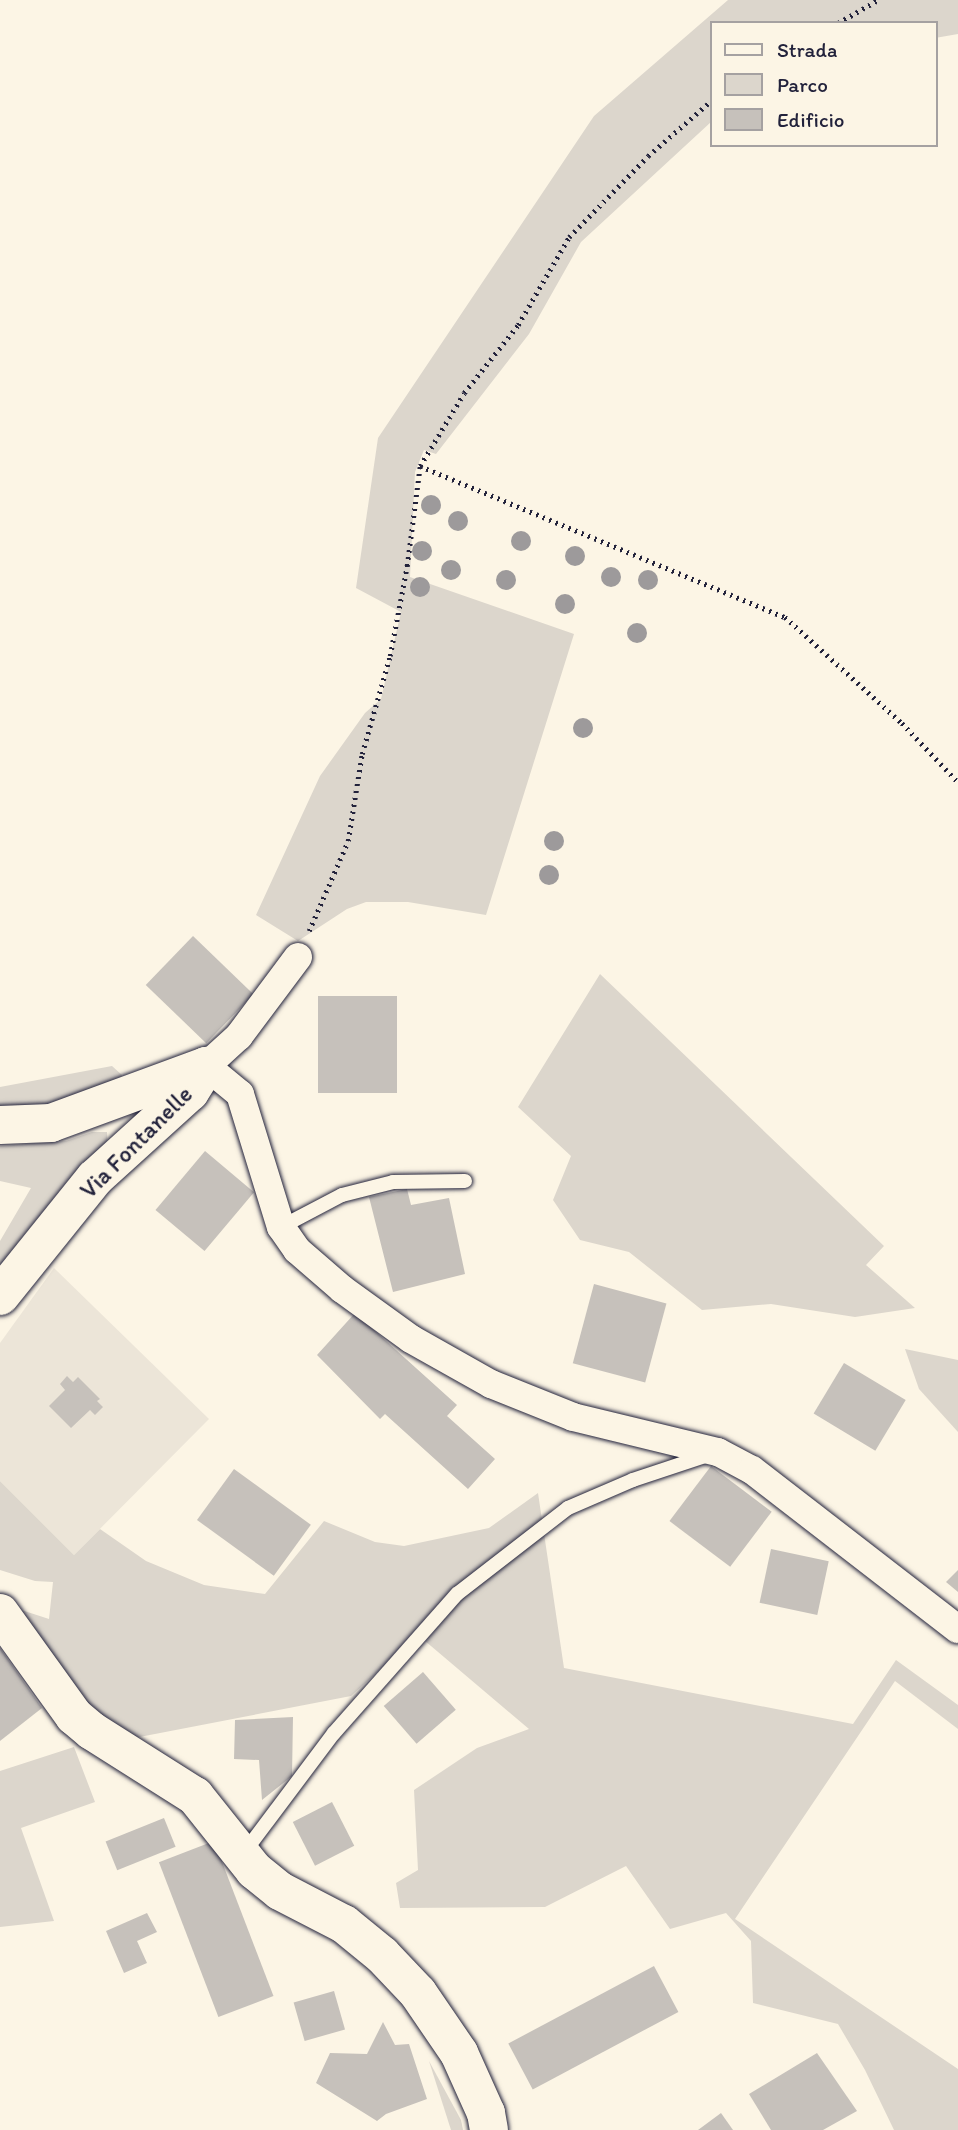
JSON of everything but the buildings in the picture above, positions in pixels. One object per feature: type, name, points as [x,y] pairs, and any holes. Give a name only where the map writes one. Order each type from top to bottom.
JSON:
[{"type":"street","name":"Via Fontanelle","points":[[0,1296],[95,1178],[190,1092],[206,1066],[239,1036],[298,957]]},
{"type":"street","points":[[0,1125],[51,1124],[206,1066],[240,1094],[281,1227],[297,1250],[342,1289],[411,1339],[491,1384],[573,1416],[718,1452],[751,1470],[958,1629]]},
{"type":"street","points":[[0,1613],[74,1716],[92,1731],[195,1796],[254,1870],[280,1891],[344,1924],[382,1955],[418,1993],[459,2053],[486,2113],[489,2130]]},
{"type":"lane","points":[[281,1227],[342,1195],[393,1182],[465,1181]]},
{"type":"lane","points":[[242,1855],[334,1732],[457,1594],[568,1508],[633,1480],[718,1452]]},
{"type":"path","points":[[841,21],[878,0]]},
{"type":"path","points":[[298,957],[348,841],[362,754],[390,656],[407,566],[420,466],[464,393],[518,325],[569,237],[648,156],[710,102]]},
{"type":"path","points":[[420,466],[785,617],[902,723],[958,782]]},
{"type":"shaded area","points":[[54,1268],[209,1419],[74,1555],[0,1481],[0,1343]]},
{"type":"green space","points":[[728,0],[958,0],[958,34],[937,38],[937,21],[710,21],[710,123],[581,242],[529,334],[436,454],[424,450],[415,472],[410,577],[574,634],[486,915],[408,902],[366,902],[347,909],[298,941],[256,915],[320,776],[365,713],[381,699],[401,612],[356,588],[378,438],[594,116]]},
{"type":"green space","points":[[600,974],[884,1246],[866,1265],[915,1308],[855,1317],[771,1304],[702,1310],[629,1252],[580,1240],[553,1200],[571,1156],[518,1107]]},
{"type":"green space","points":[[112,1066],[122,1075],[117,1086],[73,1099],[0,1114],[0,1087]]},
{"type":"green space","points":[[92,1132],[107,1132],[108,1153],[0,1283],[0,1241],[31,1188],[0,1181],[0,1146],[66,1141]]},
{"type":"green space","points":[[905,1349],[958,1360],[958,1432],[919,1389]]},
{"type":"green space","points":[[0,1481],[74,1555],[100,1529],[146,1561],[204,1585],[265,1594],[324,1521],[375,1542],[404,1546],[489,1528],[538,1493],[564,1668],[853,1724],[896,1660],[958,1705],[958,1729],[895,1681],[735,1919],[958,2069],[958,2130],[894,2130],[865,2070],[838,2024],[753,2003],[751,1941],[726,1913],[670,1929],[626,1866],[545,1907],[400,1908],[396,1883],[418,1870],[414,1790],[477,1748],[529,1729],[418,1635],[351,1696],[129,1739],[89,1717],[6,1605],[49,1619],[53,1582],[35,1581],[0,1570]]},
{"type":"green space","points":[[74,1747],[95,1802],[21,1828],[54,1921],[0,1927],[0,1771]]},
{"type":"green space","points":[[429,2061],[461,2120],[463,2130],[451,2130]]}]
